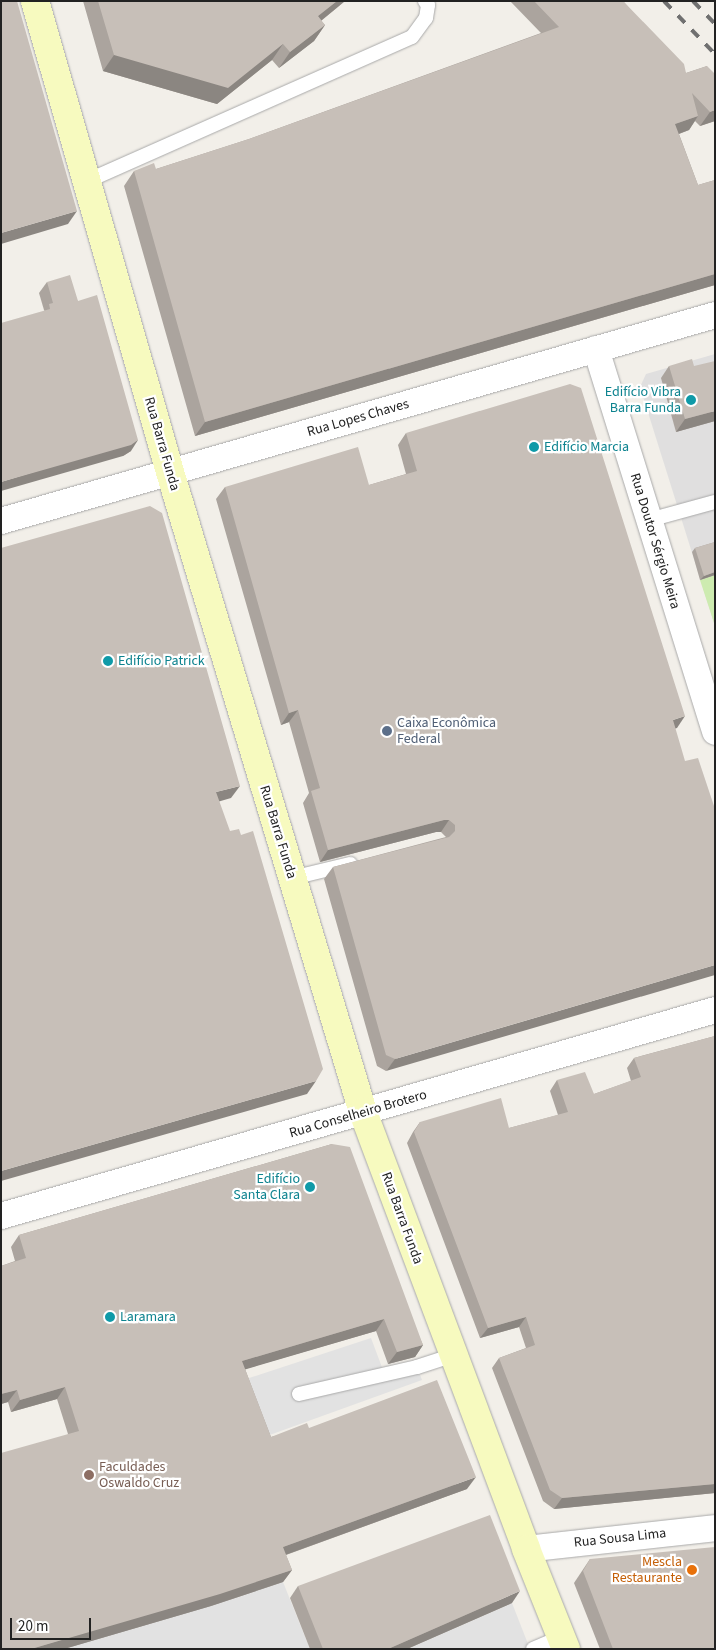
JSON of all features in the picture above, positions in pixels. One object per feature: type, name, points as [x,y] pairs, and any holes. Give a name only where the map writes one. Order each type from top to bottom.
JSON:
[{"type":"street","name":"Rua Barra Funda","points":[[35,1],[170,472],[363,1112],[563,1643]]},
{"type":"street","name":"Rua Lopes Chaves","points":[[1,521],[715,315]]},
{"type":"street","name":"Rua Doutor Sérgio Meira","points":[[596,349],[715,732]]},
{"type":"street","name":"Rua Conselheiro Brotero","points":[[1,1216],[715,1010]]},
{"type":"street","name":"Rua Sousa Lima","points":[[526,1548],[715,1528]]},
{"type":"lane","points":[[87,181],[412,37],[426,18],[428,5],[425,1]]},
{"type":"lane","points":[[649,520],[715,502]]},
{"type":"lane","points":[[292,878],[365,859]]},
{"type":"lane","points":[[299,1394],[417,1367],[453,1355]]},
{"type":"lane","points":[[533,1649],[563,1643]]},
{"type":"shaded area","points":[[715,354],[715,626],[640,387],[646,374]]},
{"type":"shaded area","points":[[371,1338],[383,1370],[415,1362],[422,1380],[264,1437],[243,1380]]},
{"type":"shaded area","points":[[283,1582],[310,1649],[61,1649]]},
{"type":"shaded area","points":[[512,1603],[530,1649],[407,1649]]},
{"type":"green space","points":[[715,575],[715,626],[700,580]]},
{"type":"building","points":[[1,1],[17,1],[77,211],[1,233]]},
{"type":"building","points":[[98,1],[337,1],[318,16],[325,25],[290,52],[283,44],[228,88],[114,55]]},
{"type":"building","points":[[534,1],[623,1],[684,64],[686,73],[707,66],[715,74],[715,110],[710,112],[692,93],[698,116],[675,124],[698,185],[715,180],[715,274],[205,422],[134,171],[154,163],[156,169],[249,139],[559,27]]},
{"type":"building","points":[[70,275],[78,301],[97,295],[138,440],[131,445],[1,482],[1,323],[50,309],[49,304],[53,303],[47,282]]},
{"type":"building","points":[[692,359],[694,366],[715,361],[715,411],[685,419],[669,366]]},
{"type":"building","points":[[570,384],[581,388],[685,716],[673,720],[685,761],[698,758],[715,809],[715,965],[395,1059],[386,1055],[333,867],[449,837],[455,831],[455,825],[449,820],[444,820],[328,850],[311,791],[320,788],[298,710],[289,713],[225,487],[358,447],[369,485],[417,471],[406,433]]},
{"type":"building","points":[[150,506],[162,513],[240,786],[216,792],[230,831],[239,829],[241,835],[253,831],[323,1069],[316,1081],[1,1171],[1,548]]},
{"type":"building","points":[[715,542],[715,572],[704,576],[695,548]]},
{"type":"building","points":[[715,1036],[715,1484],[562,1498],[550,1490],[499,1358],[535,1345],[526,1317],[488,1328],[414,1132],[420,1122],[501,1098],[509,1128],[568,1112],[557,1080],[585,1072],[594,1094],[641,1077],[634,1058]]},
{"type":"building","points":[[332,1144],[350,1147],[423,1345],[397,1352],[384,1319],[242,1361],[271,1437],[307,1423],[309,1428],[437,1380],[476,1477],[283,1547],[292,1570],[220,1594],[31,1649],[1,1649],[1,1453],[79,1431],[65,1387],[20,1400],[17,1390],[1,1394],[1,1266],[26,1258],[19,1235]]},
{"type":"building","points":[[490,1515],[520,1591],[388,1649],[323,1649],[298,1586]]},
{"type":"building","points":[[715,1547],[715,1649],[613,1649],[583,1571],[590,1559]]},
{"type":"railway","points":[[664,1],[715,54]]},
{"type":"railway","points":[[693,1],[715,24]]},
{"type":"place","name":"Edifício Vibra Barra Funda","points":[[691,400]]},
{"type":"place","name":"Edifício Marcia","points":[[534,447]]},
{"type":"place","name":"Edifício Patrick","points":[[108,661]]},
{"type":"place","name":"Caixa Econômica Federal","points":[[387,731]]},
{"type":"place","name":"Edifício Santa Clara","points":[[310,1187]]},
{"type":"place","name":"Laramara","points":[[110,1317]]},
{"type":"place","name":"Faculdades Oswaldo Cruz","points":[[89,1475]]},
{"type":"place","name":"Mescla Restaurante","points":[[692,1570]]}]
